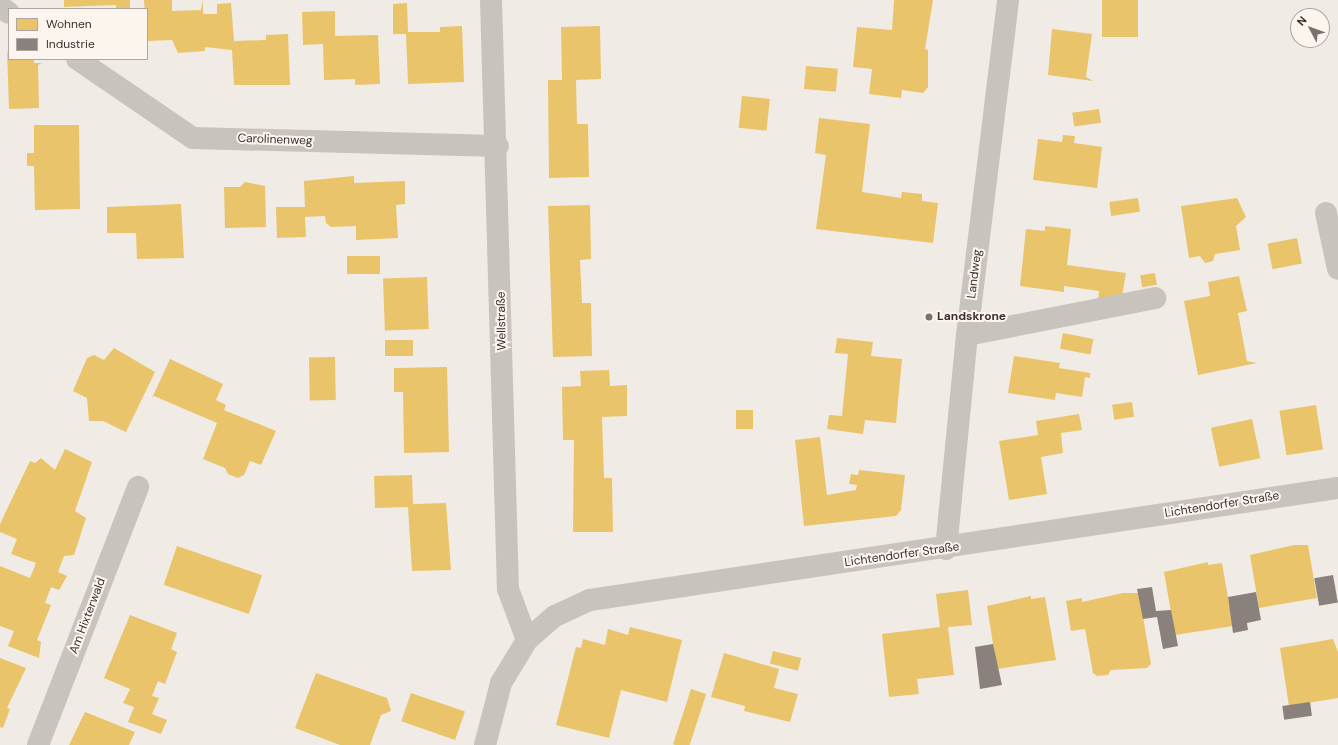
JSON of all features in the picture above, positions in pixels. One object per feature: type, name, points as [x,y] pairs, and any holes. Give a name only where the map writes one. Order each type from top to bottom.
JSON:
[{"type":"street","name":"Wellstraße","points":[[491,0],[498,146],[508,589],[527,640]]},
{"type":"street","name":"Landweg","points":[[946,549],[967,335],[1008,0]]},
{"type":"street","name":"Carolinenweg","points":[[78,60],[193,138],[498,146]]},
{"type":"street","points":[[1326,213],[1338,269]]},
{"type":"street","points":[[967,335],[1155,298]]},
{"type":"street","name":"Am Hixterwald","points":[[38,745],[138,487]]},
{"type":"street","name":"Lichtendorfer Straße","points":[[486,745],[501,683],[527,640],[555,616],[590,600],[946,549],[1338,488]]},
{"type":"building: Wohnen","points":[[64,0],[130,0],[130,8],[116,8],[116,5],[64,7]]},
{"type":"building: Wohnen","points":[[144,0],[172,0],[172,11],[201,10],[203,0],[203,14],[217,14],[217,4],[231,3],[234,41],[266,40],[266,35],[288,34],[290,85],[234,85],[232,50],[205,47],[205,51],[178,53],[172,40],[148,41],[148,8],[145,8]]},
{"type":"building: Wohnen","points":[[894,0],[933,0],[925,49],[928,50],[928,87],[923,93],[902,90],[901,98],[869,94],[872,69],[853,67],[857,27],[892,30]]},
{"type":"building: Wohnen","points":[[1102,0],[1138,0],[1138,37],[1102,37]]},
{"type":"building: Wohnen","points":[[407,3],[408,32],[440,32],[440,27],[462,26],[464,82],[408,84],[406,34],[393,34],[393,4]]},
{"type":"building: Wohnen","points":[[335,11],[335,36],[378,35],[380,84],[355,85],[355,79],[324,80],[323,44],[303,45],[302,12]]},
{"type":"building: Wohnen","points":[[600,26],[601,79],[576,80],[577,124],[588,124],[589,177],[549,178],[548,80],[562,80],[561,27]]},
{"type":"building: Wohnen","points":[[1052,29],[1092,34],[1086,77],[1093,81],[1048,75]]},
{"type":"building: Wohnen","points":[[7,50],[8,60],[34,60],[34,63],[42,63],[38,65],[39,108],[9,109]]},
{"type":"building: Wohnen","points":[[806,66],[838,69],[836,92],[804,89]]},
{"type":"building: Wohnen","points":[[742,96],[770,99],[767,131],[739,128]]},
{"type":"building: Wohnen","points":[[1099,109],[1101,123],[1074,127],[1072,113]]},
{"type":"building: Wohnen","points":[[819,118],[870,124],[862,192],[901,198],[902,192],[922,194],[922,201],[938,203],[933,243],[816,229],[826,155],[815,153]]},
{"type":"building: Wohnen","points":[[34,125],[79,125],[80,209],[35,210],[34,166],[27,166],[27,153],[34,153]]},
{"type":"building: Wohnen","points":[[1063,135],[1075,136],[1074,143],[1102,147],[1097,188],[1033,180],[1038,139],[1062,142]]},
{"type":"building: Wohnen","points":[[354,176],[354,183],[405,181],[405,204],[396,205],[398,238],[356,240],[356,226],[331,227],[326,223],[325,216],[305,217],[306,237],[277,238],[276,207],[305,207],[304,181]]},
{"type":"building: Wohnen","points":[[245,182],[265,186],[266,227],[225,228],[224,187],[240,187]]},
{"type":"building: Wohnen","points":[[1138,198],[1140,212],[1111,216],[1109,202]]},
{"type":"building: Wohnen","points":[[1237,198],[1246,217],[1236,226],[1240,250],[1215,254],[1213,261],[1205,263],[1200,256],[1189,258],[1181,206]]},
{"type":"building: Wohnen","points":[[181,204],[184,258],[137,259],[136,233],[107,233],[107,207]]},
{"type":"building: Wohnen","points":[[590,205],[591,259],[580,260],[582,303],[591,303],[592,356],[553,357],[548,206]]},
{"type":"building: Wohnen","points":[[1045,226],[1071,229],[1067,265],[1126,273],[1122,296],[1098,301],[1099,291],[1064,286],[1064,292],[1020,286],[1026,229],[1045,231]]},
{"type":"building: Wohnen","points":[[1297,238],[1302,264],[1273,269],[1268,244]]},
{"type":"building: Wohnen","points":[[347,256],[380,256],[380,274],[347,274]]},
{"type":"building: Wohnen","points":[[1155,273],[1157,285],[1142,287],[1140,275]]},
{"type":"building: Wohnen","points":[[1239,276],[1247,311],[1238,313],[1247,361],[1257,363],[1198,375],[1184,301],[1210,296],[1208,282]]},
{"type":"building: Wohnen","points":[[427,277],[429,329],[385,331],[383,279]]},
{"type":"building: Wohnen","points":[[1063,333],[1093,339],[1090,355],[1060,349]]},
{"type":"building: Wohnen","points":[[837,338],[873,342],[871,356],[902,359],[896,423],[865,420],[863,434],[827,429],[829,415],[842,416],[848,354],[835,353]]},
{"type":"building: Wohnen","points":[[385,340],[413,340],[413,356],[385,356]]},
{"type":"building: Wohnen","points":[[114,348],[155,372],[126,432],[103,421],[89,421],[87,398],[73,391],[87,358],[94,355],[104,360]]},
{"type":"building: Wohnen","points":[[1014,356],[1060,363],[1059,368],[1090,373],[1090,378],[1085,377],[1082,397],[1056,393],[1055,400],[1008,393]]},
{"type":"building: Wohnen","points":[[309,357],[335,357],[336,400],[310,400]]},
{"type":"building: Wohnen","points":[[170,359],[223,384],[216,400],[226,405],[224,410],[276,431],[261,465],[250,461],[244,475],[238,478],[228,474],[225,468],[203,459],[217,423],[154,396],[152,398]]},
{"type":"building: Wohnen","points":[[447,367],[449,452],[404,453],[403,392],[394,392],[394,368]]},
{"type":"building: Wohnen","points":[[609,370],[610,386],[627,385],[627,416],[602,417],[604,478],[612,478],[613,532],[573,532],[574,440],[563,440],[562,387],[581,386],[580,371]]},
{"type":"building: Wohnen","points":[[1132,402],[1134,417],[1114,420],[1112,405]]},
{"type":"building: Wohnen","points":[[1316,405],[1323,449],[1286,455],[1279,411]]},
{"type":"building: Wohnen","points":[[736,410],[753,410],[753,429],[736,429]]},
{"type":"building: Wohnen","points":[[1079,414],[1082,430],[1061,433],[1063,453],[1041,457],[1047,494],[1009,500],[999,441],[1038,435],[1036,421]]},
{"type":"building: Wohnen","points":[[1252,419],[1260,458],[1219,467],[1211,428]]},
{"type":"building: Wohnen","points":[[820,437],[827,495],[856,490],[857,485],[849,484],[851,474],[858,475],[859,470],[905,475],[901,510],[896,516],[804,526],[795,440]]},
{"type":"building: Wohnen","points":[[65,449],[92,462],[75,511],[86,518],[74,555],[64,556],[58,572],[67,576],[59,590],[51,587],[45,603],[51,605],[37,640],[41,642],[39,658],[8,646],[14,631],[0,626],[0,566],[30,578],[36,563],[11,554],[17,539],[0,532],[0,524],[30,461],[35,463],[41,458],[55,470]]},
{"type":"building: Wohnen","points":[[412,475],[413,504],[446,503],[451,570],[412,571],[408,507],[375,508],[374,476]]},
{"type":"building: Wohnen","points":[[1294,545],[1308,545],[1317,598],[1259,608],[1250,555]]},
{"type":"building: Wohnen","points":[[177,546],[262,575],[249,614],[164,585]]},
{"type":"building: Wohnen","points":[[1208,562],[1208,565],[1222,563],[1233,626],[1175,635],[1164,572]]},
{"type":"building: Wohnen","points":[[968,590],[972,625],[948,627],[954,675],[917,679],[919,694],[889,697],[882,634],[940,627],[936,594]]},
{"type":"building: Wohnen","points":[[1123,593],[1139,593],[1151,664],[1147,668],[1111,670],[1108,675],[1097,676],[1093,673],[1085,629],[1071,631],[1066,601],[1082,598],[1082,602]]},
{"type":"building: Wohnen","points":[[1031,596],[1031,599],[1045,597],[1056,660],[997,669],[987,606]]},
{"type":"building: Wohnen","points":[[130,615],[177,633],[171,649],[177,652],[165,684],[158,681],[152,696],[159,698],[152,714],[167,720],[161,734],[128,722],[134,707],[123,703],[130,689],[104,678]]},
{"type":"building: Wohnen","points":[[630,627],[682,640],[667,702],[621,690],[609,738],[556,725],[576,647],[581,648],[583,639],[605,645],[608,629],[628,635]]},
{"type":"building: Wohnen","points":[[1333,639],[1338,652],[1338,698],[1289,706],[1280,648]]},
{"type":"building: Wohnen","points":[[773,651],[801,658],[798,671],[770,664]]},
{"type":"building: Wohnen","points":[[724,653],[779,669],[774,688],[798,694],[790,722],[744,711],[745,706],[711,697]]},
{"type":"building: Wohnen","points":[[0,658],[26,668],[7,708],[10,709],[3,728],[0,727]]},
{"type":"building: Wohnen","points":[[316,673],[387,698],[391,711],[381,715],[370,745],[340,745],[295,728]]},
{"type":"building: Wohnen","points":[[691,689],[706,694],[690,745],[673,744]]},
{"type":"building: Wohnen","points":[[411,693],[465,712],[455,740],[401,721]]},
{"type":"building: Wohnen","points":[[85,712],[135,732],[129,745],[69,745]]},
{"type":"building: Industrie","points":[[1333,575],[1338,603],[1319,606],[1314,578]]},
{"type":"building: Industrie","points":[[1152,587],[1156,611],[1171,610],[1178,646],[1163,649],[1157,617],[1143,619],[1137,589]]},
{"type":"building: Industrie","points":[[1256,592],[1261,620],[1247,623],[1248,630],[1233,633],[1228,597]]},
{"type":"building: Industrie","points":[[993,644],[1002,685],[980,689],[975,647]]},
{"type":"building: Industrie","points":[[1310,702],[1312,716],[1284,720],[1282,706]]},
{"type":"place","name":"Landskrone","points":[[929,317]]}]
